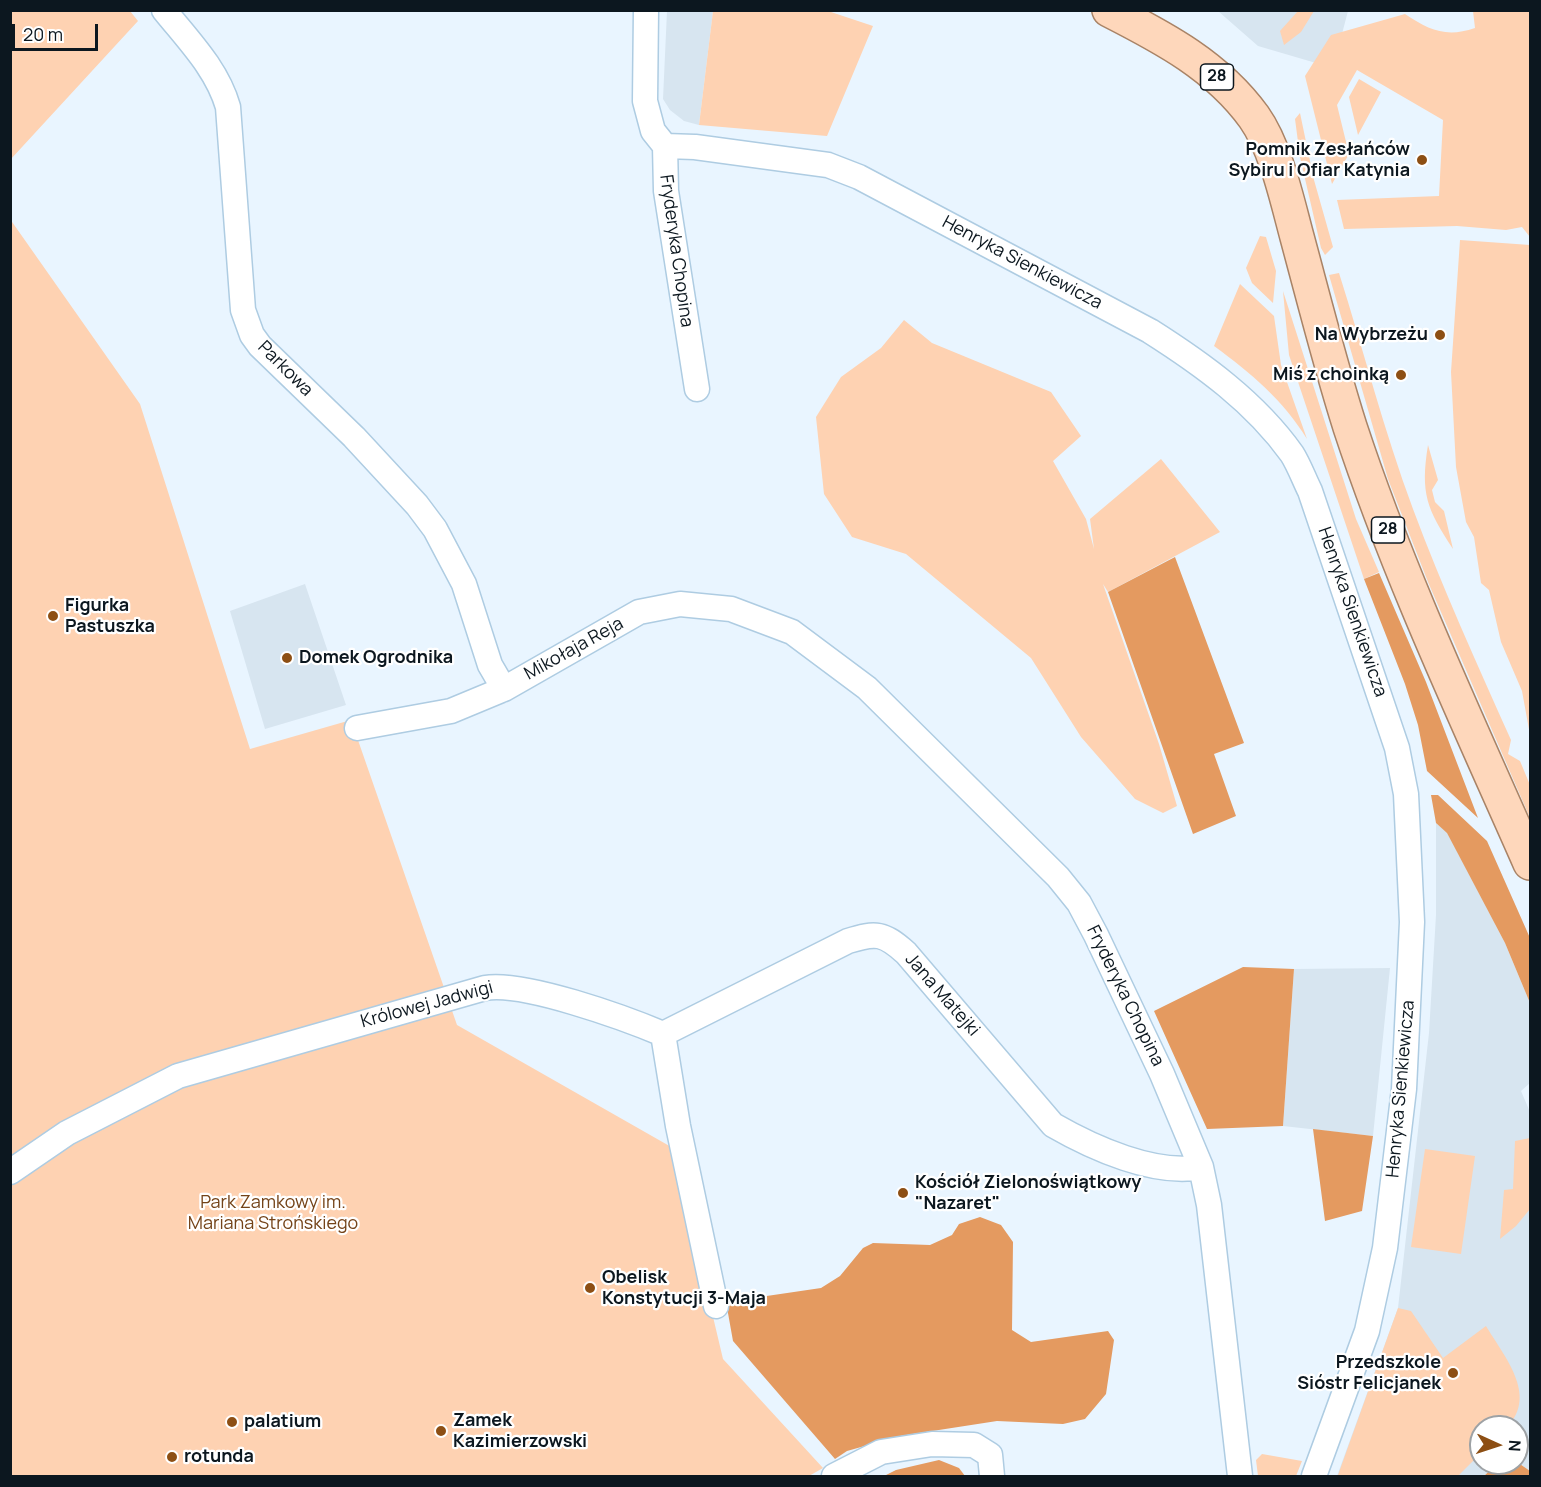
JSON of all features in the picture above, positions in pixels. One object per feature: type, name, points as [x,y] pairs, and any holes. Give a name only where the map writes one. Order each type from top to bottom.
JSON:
[{"type":"main road","name":"28","points":[[1109,10],[1157,34],[1200,61],[1230,90],[1255,119],[1282,184],[1350,425],[1376,500],[1441,662],[1530,863]]},
{"type":"street","name":"Parkowa","points":[[164,10],[210,67],[224,91],[228,107],[243,310],[252,335],[260,346],[354,437],[417,505],[435,529],[464,584],[490,664],[504,688]]},
{"type":"street","points":[[646,10],[644,89],[647,116],[653,131],[665,146]]},
{"type":"street","name":"Fryderyka Chopina","points":[[665,146],[666,190],[697,389]]},
{"type":"street","name":"Henryka Sienkiewicza","points":[[665,146],[695,147],[828,165],[859,177],[1121,315],[1186,354],[1225,384],[1259,416],[1292,455],[1310,491],[1397,748],[1406,794],[1412,922],[1404,1089],[1381,1269],[1367,1331],[1314,1476]]},
{"type":"street","name":"Mikołaja Reja","points":[[357,728],[452,711],[504,688],[639,612],[657,607],[704,604],[731,609],[792,632]]},
{"type":"street","name":"Fryderyka Chopina","points":[[792,632],[867,688],[1058,877],[1079,903],[1162,1074],[1201,1167],[1209,1205],[1240,1476]]},
{"type":"street","name":"Jana Matejki","points":[[663,1034],[848,941],[871,934],[891,939],[906,953],[1053,1125],[1079,1140],[1108,1152],[1181,1171],[1201,1167]]},
{"type":"street","name":"Królowej Jadwigi","points":[[10,1172],[67,1133],[178,1076],[485,988],[513,986],[636,1023],[663,1034]]},
{"type":"street","points":[[663,1034],[678,1126],[716,1306]]},
{"type":"street","points":[[834,1476],[880,1452],[932,1444],[974,1445],[990,1455],[992,1476]]},
{"type":"shaded area","points":[[667,11],[713,11],[699,125],[684,121],[670,110],[663,99]]},
{"type":"shaded area","points":[[1218,11],[1348,11],[1333,68],[1258,46]]},
{"type":"shaded area","points":[[1175,557],[1244,743],[1214,754],[1236,816],[1193,834],[1108,592]]},
{"type":"shaded area","points":[[1379,573],[1426,682],[1478,818],[1427,771],[1418,725],[1405,684],[1364,579]]},
{"type":"shaded area","name":"Domek Ogrodnika","points":[[305,584],[346,705],[265,729],[230,611]]},
{"type":"shaded area","points":[[1431,795],[1438,795],[1487,841],[1530,938],[1530,1003],[1505,943],[1447,833],[1436,823]]},
{"type":"shaded area","points":[[1436,823],[1447,832],[1505,943],[1530,1003],[1530,1083],[1521,1091],[1530,1112],[1530,1471],[1529,1415],[1469,1415],[1469,1475],[1484,1476],[1337,1476],[1398,1308],[1429,1033],[1436,915]]},
{"type":"shaded area","points":[[1243,967],[1294,969],[1283,1126],[1207,1129],[1154,1011]]},
{"type":"shaded area","points":[[1390,968],[1373,1136],[1283,1126],[1294,969]]},
{"type":"shaded area","points":[[1313,1129],[1373,1136],[1362,1211],[1325,1221]]},
{"type":"shaded area","points":[[980,1217],[1001,1225],[1013,1242],[1012,1330],[1031,1342],[1108,1331],[1114,1340],[1106,1394],[1085,1419],[1063,1424],[997,1421],[900,1436],[847,1451],[835,1459],[733,1341],[726,1302],[821,1288],[840,1276],[863,1248],[873,1243],[930,1245],[952,1235],[959,1224]]},
{"type":"shaded area","points":[[939,1460],[959,1468],[965,1476],[886,1475],[896,1470]]},
{"type":"shaded area","points":[[1530,1471],[1530,1476],[1484,1476],[1529,1475]]},
{"type":"green space","points":[[11,10],[130,11],[138,21],[11,159]]},
{"type":"green space","points":[[713,11],[828,11],[873,26],[827,136],[699,125]]},
{"type":"green space","points":[[1298,11],[1314,11],[1301,32],[1284,45],[1280,31]]},
{"type":"green space","points":[[1473,11],[1530,11],[1530,237],[1522,227],[1506,230],[1457,226],[1344,229],[1337,200],[1439,196],[1443,120],[1357,70],[1337,105],[1349,154],[1332,184],[1305,76],[1331,35],[1405,14],[1438,31],[1465,31],[1475,28]]},
{"type":"green space","points":[[1359,79],[1381,92],[1358,135],[1349,97]]},
{"type":"green space","points":[[1300,113],[1314,180],[1333,247],[1325,255],[1321,248],[1300,157],[1295,119]]},
{"type":"green space","name":"Park Zamkowy im. Mariana Strońskiego","points":[[10,219],[140,404],[250,749],[351,720],[457,1025],[673,1148],[723,1359],[823,1468],[809,1476],[11,1476]]},
{"type":"green space","points":[[1260,236],[1266,237],[1276,271],[1273,303],[1252,283],[1246,268]]},
{"type":"green space","points":[[1460,240],[1530,245],[1530,735],[1522,691],[1501,642],[1489,590],[1481,583],[1474,537],[1466,522],[1456,467],[1451,372]]},
{"type":"green space","points":[[1339,273],[1383,421],[1413,509],[1511,740],[1508,754],[1520,761],[1530,785],[1530,818],[1428,582],[1388,479],[1329,275]]},
{"type":"green space","points":[[1240,284],[1274,316],[1281,365],[1307,439],[1288,412],[1265,388],[1214,346]]},
{"type":"green space","points":[[1283,291],[1356,519],[1379,572],[1364,579],[1289,355]]},
{"type":"green space","points":[[904,320],[932,343],[1051,392],[1081,436],[1053,461],[1086,519],[1094,549],[1090,519],[1161,459],[1220,532],[1108,592],[1103,584],[1159,744],[1177,806],[1163,813],[1135,799],[1081,737],[1031,658],[906,554],[852,537],[824,494],[816,417],[841,377],[881,348]]},
{"type":"green space","points":[[1428,445],[1438,480],[1432,490],[1435,502],[1444,511],[1453,549],[1437,523],[1428,500],[1425,476]]},
{"type":"green space","points":[[1530,1138],[1530,1209],[1516,1226],[1500,1239],[1504,1190],[1513,1189],[1515,1141]]},
{"type":"green space","points":[[1425,1149],[1475,1156],[1461,1254],[1411,1247]]},
{"type":"green space","points":[[1398,1308],[1411,1311],[1443,1358],[1486,1326],[1515,1375],[1520,1402],[1516,1415],[1469,1415],[1469,1465],[1458,1476],[1338,1475]]},
{"type":"green space","points":[[1262,1454],[1302,1461],[1296,1476],[1258,1476],[1256,1460]]},
{"type":"place","name":"Pomnik Zesłańców Sybiru i Ofiar Katynia","points":[[1422,160]]},
{"type":"place","name":"Na Wybrzeżu","points":[[1440,335]]},
{"type":"place","name":"Miś z choinką","points":[[1401,375]]},
{"type":"place","name":"Figurka Pastuszka","points":[[53,616]]},
{"type":"place","name":"Domek Ogrodnika","points":[[287,658]]},
{"type":"place","name":"Kościół Zielonoświątkowy \"Nazaret\"","points":[[903,1193]]},
{"type":"place","name":"Obelisk Konstytucji 3-Maja","points":[[590,1288]]},
{"type":"place","name":"Przedszkole Sióstr Felicjanek","points":[[1453,1373]]},
{"type":"place","name":"palatium","points":[[232,1422]]},
{"type":"place","name":"Zamek Kazimierzowski","points":[[441,1431]]},
{"type":"place","name":"rotunda","points":[[172,1457]]}]
